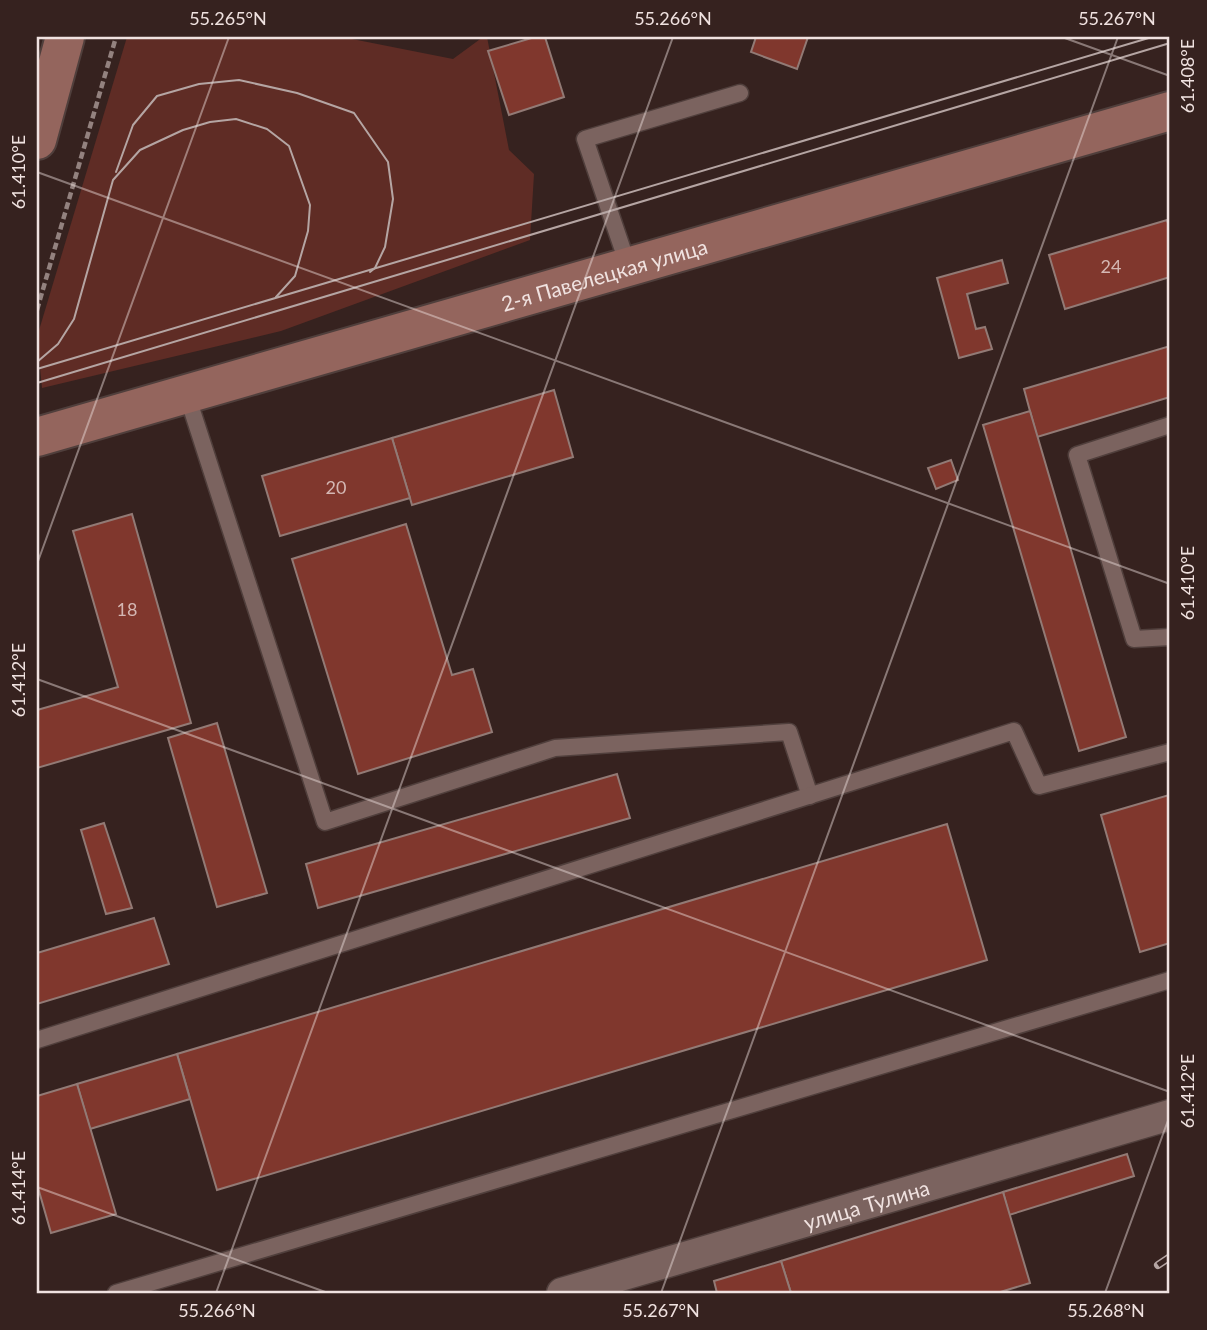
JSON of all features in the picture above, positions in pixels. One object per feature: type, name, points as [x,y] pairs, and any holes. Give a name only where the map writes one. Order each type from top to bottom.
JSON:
[{"type":"main road","points":[[37,140],[65,37]]},
{"type":"main road","name":"2-я Павелецкая улица","points":[[37,437],[1170,111]]},
{"type":"street","name":"улица Тулина","points":[[562,1293],[1170,1115]]},
{"type":"lane","points":[[629,268],[585,139],[740,93]]},
{"type":"lane","points":[[187,395],[326,822],[555,748],[789,732],[810,796]]},
{"type":"lane","points":[[1170,425],[1077,455],[1134,639],[1170,637]]},
{"type":"lane","points":[[37,1041],[1014,731],[1039,786],[1170,752]]},
{"type":"lane","points":[[116,1293],[1170,980]]},
{"type":"path","points":[[37,310],[116,37]]},
{"type":"shaded area","points":[[127,37],[342,37],[453,59],[483,37],[487,37],[509,150],[534,174],[530,240],[281,331],[42,388],[37,337]]},
{"type":"building","points":[[535,37],[545,37],[564,97],[509,115],[488,51]]},
{"type":"building","points":[[756,37],[808,37],[797,69],[751,52]]},
{"type":"building","points":[[1167,220],[1170,230],[1170,277],[1065,309],[1049,255]]},
{"type":"building","points":[[1002,260],[1008,283],[967,294],[976,329],[985,327],[992,349],[959,358],[937,278]]},
{"type":"building","points":[[1170,346],[1170,397],[1037,437],[1024,389]]},
{"type":"building","points":[[554,390],[573,457],[412,505],[392,438]]},
{"type":"building","points":[[1030,411],[1126,737],[1079,751],[983,425]]},
{"type":"building","points":[[392,438],[410,498],[280,536],[262,476]]},
{"type":"building","points":[[951,460],[958,480],[936,489],[928,468]]},
{"type":"building","points":[[132,514],[191,723],[37,768],[37,710],[118,687],[73,531]]},
{"type":"building","points":[[406,524],[452,675],[473,669],[492,732],[358,774],[292,559]]},
{"type":"building","points":[[217,723],[267,893],[217,907],[168,738]]},
{"type":"building","points":[[617,774],[630,818],[318,908],[306,864]]},
{"type":"building","points":[[1169,795],[1170,943],[1140,952],[1101,815]]},
{"type":"building","points":[[104,823],[132,908],[106,914],[81,830]]},
{"type":"building","points":[[947,824],[987,960],[217,1190],[177,1054]]},
{"type":"building","points":[[154,918],[169,964],[37,1004],[37,953]]},
{"type":"building","points":[[177,1054],[190,1099],[90,1129],[77,1084]]},
{"type":"building","points":[[77,1084],[116,1214],[51,1233],[37,1184],[37,1096]]},
{"type":"building","points":[[1127,1154],[1134,1176],[1009,1215],[1003,1192]]},
{"type":"building","points":[[1003,1192],[1030,1283],[997,1293],[791,1293],[781,1261]]},
{"type":"building","points":[[781,1261],[791,1293],[717,1293],[714,1281]]},
{"type":"tram line","points":[[37,369],[1152,37]]},
{"type":"tram line","points":[[37,383],[1170,43]]},
{"type":"tram line","points":[[116,172],[133,125],[157,96],[199,84],[239,80],[297,93],[354,113],[388,162],[393,199],[385,247],[375,268],[370,272]]},
{"type":"tram line","points":[[37,362],[58,344],[74,319],[113,180],[140,150],[183,130],[210,122],[236,119],[267,129],[289,146],[310,205],[308,231],[295,276],[276,297]]},
{"type":"railway","points":[[1158,1265],[1170,1257]]}]
